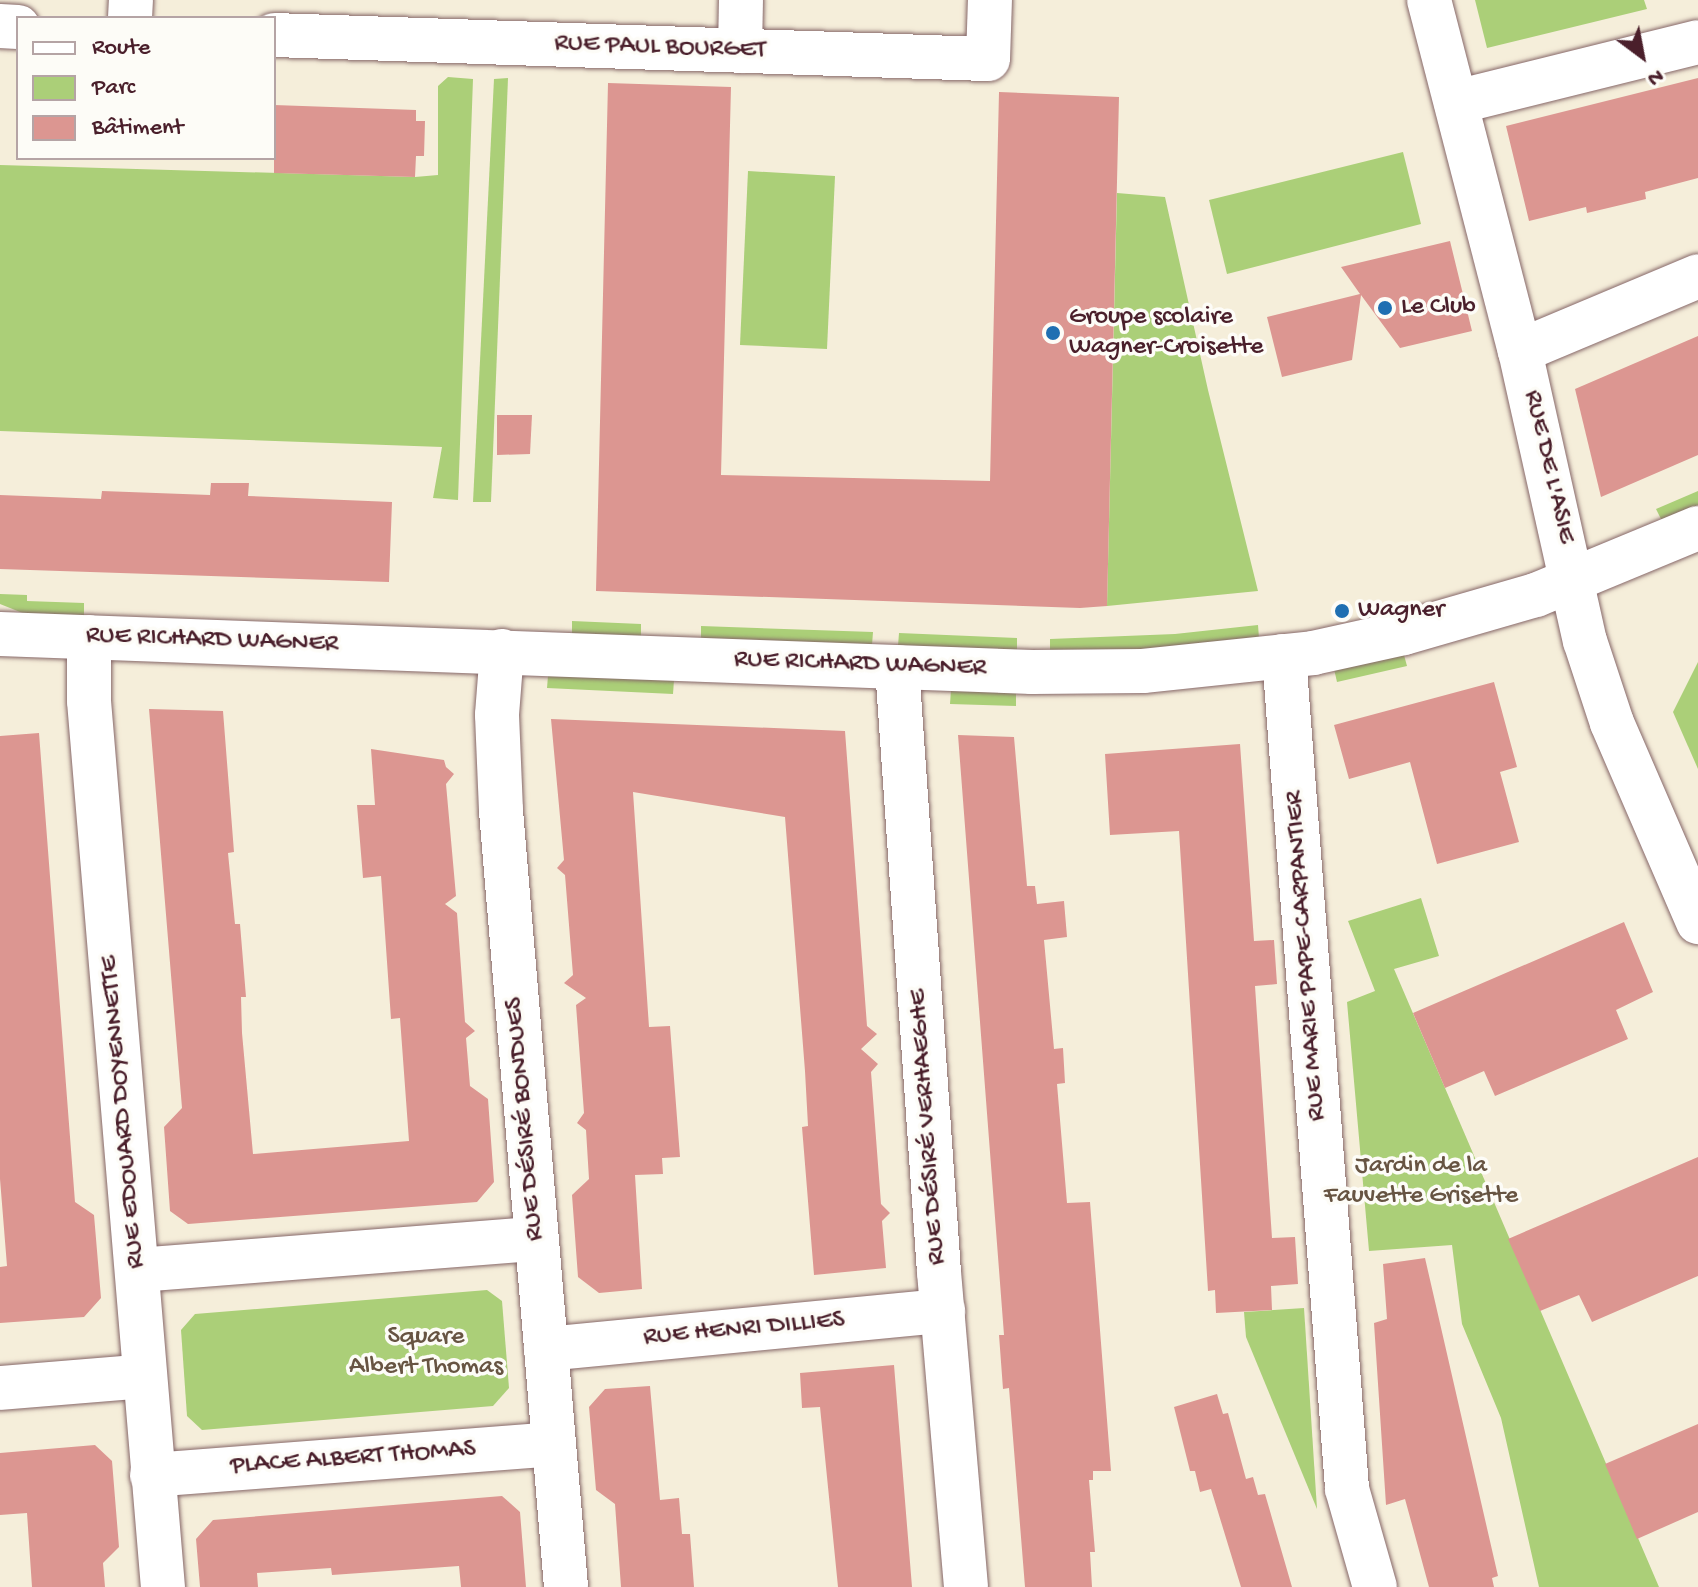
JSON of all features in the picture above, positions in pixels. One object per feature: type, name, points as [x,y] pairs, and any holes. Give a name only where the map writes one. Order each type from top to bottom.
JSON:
[{"type":"street","points":[[740,51],[741,0]]},
{"type":"street","name":"RUE PAUL BOURGET","points":[[276,35],[988,59],[990,0]]},
{"type":"street","name":"RUE DE L'ASIE","points":[[1429,0],[1520,351],[1585,641],[1612,723],[1698,922]]},
{"type":"street","points":[[1456,102],[1698,42]]},
{"type":"street","points":[[1520,351],[1698,276]]},
{"type":"street","name":"RUE RICHARD WAGNER","points":[[0,634],[1114,673],[1204,667],[1284,656],[1404,633],[1494,608],[1572,581],[1698,528]]},
{"type":"street","name":"RUE EDOUARD DOYENNETTE","points":[[89,637],[89,701],[163,1587]]},
{"type":"street","name":"RUE DÉSIRÉ BONDUES","points":[[502,651],[497,715],[501,811],[566,1587]]},
{"type":"street","name":"RUE MARIE PAPE-CARPANTIER","points":[[1284,656],[1347,1489],[1375,1587]]},
{"type":"street","name":"RUE DÉSIRÉ VERHAEGHE","points":[[897,667],[966,1587]]},
{"type":"street","points":[[138,1270],[536,1239]]},
{"type":"street","name":"RUE HENRI DILLIES","points":[[546,1349],[943,1311]]},
{"type":"street","points":[[0,1388],[145,1376]]},
{"type":"street","name":"PLACE ALBERT THOMAS","points":[[152,1475],[553,1444]]},
{"type":"green space","points":[[1475,0],[1644,0],[1647,9],[1487,48]]},
{"type":"green space","points":[[448,77],[473,79],[458,500],[433,498],[442,447],[0,431],[0,165],[415,177],[438,175],[438,86]]},
{"type":"green space","points":[[508,78],[491,502],[473,502],[494,79]]},
{"type":"green space","points":[[1403,152],[1421,224],[1227,274],[1209,200]]},
{"type":"green space","points":[[748,171],[835,176],[827,349],[740,345]]},
{"type":"green space","points":[[1117,193],[1165,197],[1208,390],[1258,591],[1107,606]]},
{"type":"green space","points":[[1698,491],[1698,505],[1662,521],[1656,509]]},
{"type":"green space","points":[[0,594],[27,595],[27,601],[84,603],[84,617],[25,614],[0,604]]},
{"type":"green space","points":[[572,621],[641,624],[641,637],[572,634]]},
{"type":"green space","points":[[1258,625],[1259,638],[1125,651],[1050,652],[1050,639],[1175,634]]},
{"type":"green space","points":[[701,626],[873,632],[872,645],[701,639]]},
{"type":"green space","points":[[899,633],[1017,638],[1017,651],[898,646]]},
{"type":"green space","points":[[1404,655],[1407,666],[1337,682],[1334,669]]},
{"type":"green space","points":[[1698,662],[1698,769],[1673,712]]},
{"type":"green space","points":[[548,676],[674,680],[673,694],[547,688]]},
{"type":"green space","points":[[951,690],[1016,692],[1016,706],[950,704]]},
{"type":"green space","name":"Jardin de la Fauvette Grisette","points":[[1421,898],[1439,956],[1394,969],[1659,1587],[1539,1587],[1501,1418],[1462,1324],[1452,1245],[1369,1251],[1347,1002],[1375,991],[1348,921]]},
{"type":"green space","name":"Square Albert Thomas","points":[[487,1290],[502,1301],[509,1388],[493,1406],[202,1430],[187,1416],[181,1330],[195,1314]]},
{"type":"green space","points":[[1304,1308],[1317,1509],[1246,1337],[1244,1312]]},
{"type":"building","points":[[1698,78],[1698,178],[1645,192],[1646,199],[1587,213],[1586,207],[1529,221],[1506,126]]},
{"type":"building","name":"Groupe scolaire Wagner-Croisette","points":[[608,83],[731,87],[721,475],[990,481],[999,92],[1119,97],[1107,606],[1080,608],[596,591]]},
{"type":"building","points":[[276,105],[416,110],[416,121],[425,121],[424,156],[416,156],[415,177],[274,173]]},
{"type":"building","name":"Le Club","points":[[1450,241],[1472,331],[1400,348],[1361,295],[1352,360],[1282,377],[1267,317],[1360,294],[1341,267]]},
{"type":"building","points":[[1698,336],[1698,455],[1601,497],[1575,389]]},
{"type":"building","points":[[497,415],[532,415],[530,454],[497,455]]},
{"type":"building","points":[[211,483],[249,483],[248,496],[392,502],[389,582],[0,569],[0,495],[101,499],[102,491],[210,495]]},
{"type":"building","points":[[1494,682],[1517,767],[1500,772],[1519,842],[1437,864],[1410,762],[1349,779],[1334,725]]},
{"type":"building","points":[[149,709],[223,711],[234,852],[228,853],[235,924],[240,924],[246,997],[241,997],[242,1033],[253,1154],[409,1141],[400,1018],[391,1019],[381,876],[363,878],[357,805],[375,805],[371,749],[444,760],[446,767],[454,774],[446,784],[456,896],[445,904],[457,913],[465,1022],[475,1031],[466,1038],[470,1086],[488,1099],[494,1182],[477,1202],[188,1224],[170,1211],[164,1127],[182,1108]]},
{"type":"building","points":[[551,719],[845,731],[867,1026],[877,1034],[861,1049],[878,1064],[871,1072],[881,1204],[890,1213],[882,1221],[886,1268],[814,1275],[802,1127],[808,1126],[805,1071],[785,817],[633,792],[649,1027],[670,1026],[680,1157],[662,1158],[663,1174],[635,1175],[642,1289],[599,1293],[578,1277],[572,1195],[589,1179],[586,1130],[577,1123],[584,1113],[576,1005],[586,998],[564,983],[573,975],[565,875],[557,868],[564,860]]},
{"type":"building","points":[[39,733],[75,1202],[94,1215],[101,1298],[84,1317],[0,1323],[0,1267],[7,1266],[0,1179],[0,736]]},
{"type":"building","points":[[958,735],[1014,737],[1027,886],[1035,886],[1037,904],[1064,901],[1067,937],[1044,940],[1054,1049],[1063,1048],[1065,1083],[1057,1084],[1067,1203],[1090,1202],[1111,1471],[1093,1471],[1093,1480],[1089,1480],[1095,1552],[1090,1552],[1092,1587],[1025,1587],[1009,1388],[1003,1389],[999,1335],[1004,1335]]},
{"type":"building","points":[[1240,744],[1254,941],[1274,940],[1277,984],[1255,986],[1272,1238],[1295,1237],[1298,1284],[1271,1286],[1272,1310],[1216,1313],[1215,1290],[1208,1291],[1179,831],[1110,835],[1105,754]]},
{"type":"building","points":[[1624,922],[1653,992],[1616,1010],[1628,1039],[1495,1096],[1484,1071],[1445,1088],[1413,1013]]},
{"type":"building","points":[[1698,1157],[1698,1276],[1592,1322],[1579,1295],[1540,1311],[1508,1239]]},
{"type":"building","points":[[1425,1258],[1498,1576],[1492,1578],[1494,1587],[1429,1587],[1405,1499],[1386,1505],[1374,1323],[1387,1319],[1383,1264]]},
{"type":"building","points":[[894,1365],[912,1587],[838,1587],[820,1407],[802,1408],[800,1373]]},
{"type":"building","points":[[650,1386],[660,1500],[679,1498],[682,1534],[690,1534],[694,1587],[621,1587],[615,1504],[596,1490],[589,1407],[605,1389]]},
{"type":"building","points":[[1217,1394],[1223,1414],[1228,1413],[1246,1479],[1253,1477],[1258,1495],[1265,1494],[1292,1587],[1241,1587],[1211,1489],[1200,1492],[1195,1471],[1190,1471],[1174,1407]]},
{"type":"building","points":[[1698,1424],[1698,1512],[1637,1539],[1605,1464]]},
{"type":"building","points":[[95,1445],[112,1461],[119,1547],[103,1563],[105,1587],[32,1587],[27,1513],[0,1515],[0,1453]]},
{"type":"building","points":[[502,1496],[520,1512],[526,1587],[461,1587],[459,1566],[332,1575],[331,1568],[257,1573],[258,1587],[200,1587],[196,1539],[213,1520]]},
{"type":"place","name":"Le Club","points":[[1385,308]]},
{"type":"place","name":"Groupe scolaire Wagner-Croisette","points":[[1053,333]]},
{"type":"place","name":"Wagner","points":[[1342,611]]}]
